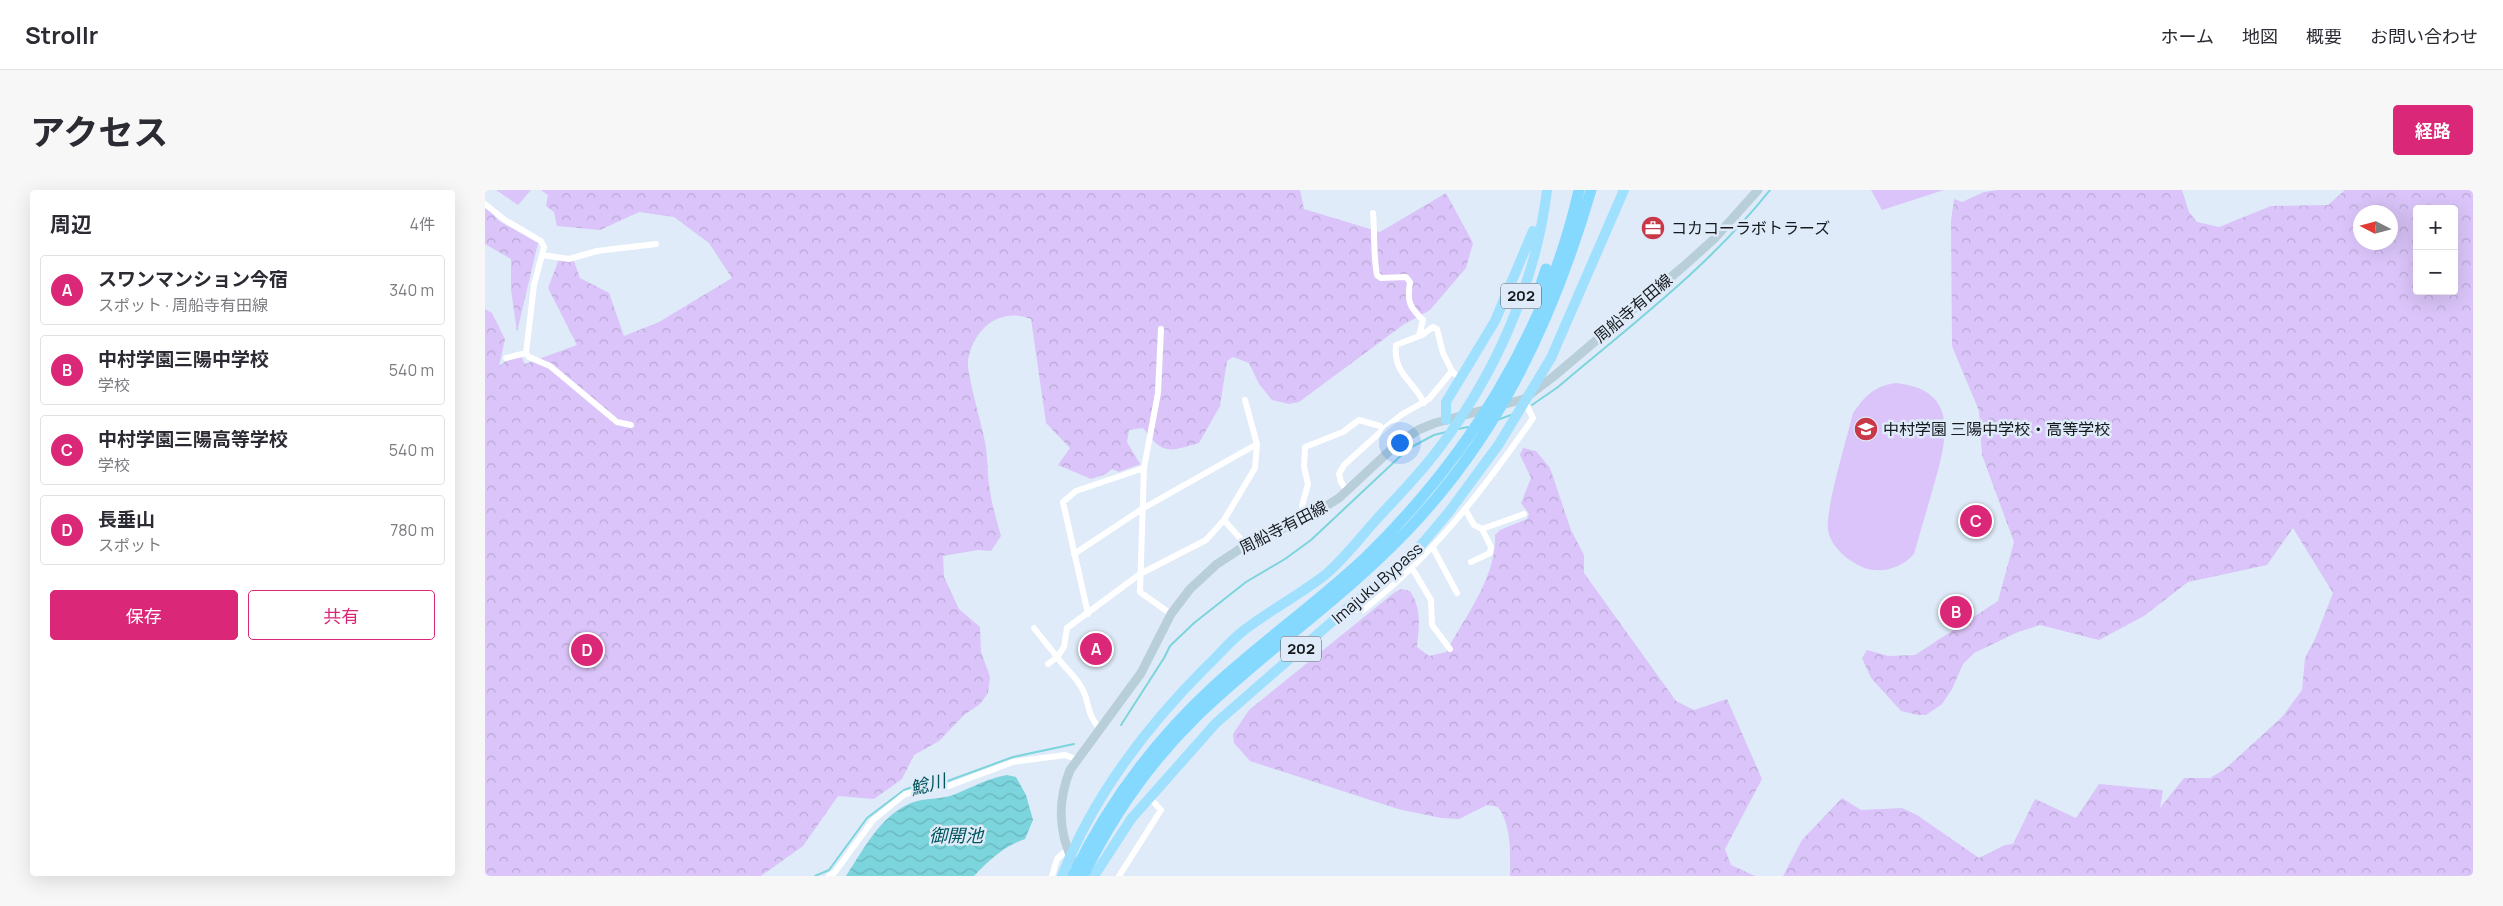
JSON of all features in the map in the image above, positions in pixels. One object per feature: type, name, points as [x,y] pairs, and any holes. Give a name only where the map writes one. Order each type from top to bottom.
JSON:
[{"type":"highway","points":[[1446,420],[1446,402],[1491,329],[1530,241],[1543,190]]},
{"type":"highway","name":"202","points":[[1066,874],[1079,839],[1119,770],[1178,695],[1242,632],[1326,574],[1395,500],[1440,447],[1475,395],[1505,336],[1524,290],[1541,226],[1547,190]]},
{"type":"highway","points":[[1066,874],[1087,848],[1122,790],[1164,736],[1216,684],[1364,559],[1432,487],[1474,430],[1511,368],[1553,273],[1575,205],[1577,190]]},
{"type":"highway","name":"Imajuku Bypass","points":[[1094,876],[1131,819],[1216,723],[1350,606],[1397,569],[1422,544],[1467,488],[1511,425],[1551,358],[1624,190]]},
{"type":"highway","points":[[1082,876],[1129,797],[1172,742],[1224,692],[1371,566],[1407,532],[1464,462],[1519,378],[1537,340],[1574,247],[1590,195]]},
{"type":"highway","points":[[1527,335],[1545,269]]},
{"type":"main road","name":"周船寺有田線","points":[[1082,876],[1067,850],[1061,816],[1064,785],[1076,759],[1141,673],[1171,614],[1202,577],[1246,545],[1307,518],[1347,491],[1397,444],[1418,430],[1524,398],[1553,377],[1684,266],[1714,239],[1758,190]]},
{"type":"street","points":[[485,204],[505,220],[541,241],[544,248],[534,285],[526,353],[529,357],[550,366],[617,422],[631,425]]},
{"type":"street","points":[[1373,213],[1376,243],[1373,254],[1377,275],[1381,278],[1406,278],[1409,282],[1407,300],[1411,309],[1423,320],[1419,336]]},
{"type":"street","points":[[542,255],[569,259],[605,250],[656,244]]},
{"type":"street","points":[[1424,403],[1399,370],[1395,357],[1396,345],[1419,336],[1433,327],[1437,329],[1443,353],[1451,371],[1460,379]]},
{"type":"street","points":[[1161,329],[1158,393],[1144,468],[1140,592],[1171,614]]},
{"type":"street","points":[[506,358],[526,353]]},
{"type":"street","points":[[1347,491],[1341,482],[1339,474],[1344,465],[1401,415],[1424,403],[1451,371]]},
{"type":"street","points":[[1350,606],[1352,610],[1363,610],[1433,548],[1499,467],[1533,418],[1524,398]]},
{"type":"street","points":[[1048,664],[1057,657],[1064,647],[1067,628],[1140,574],[1206,540],[1223,520],[1255,468],[1257,444],[1245,400]]},
{"type":"street","points":[[1307,518],[1302,506],[1308,484],[1303,467],[1305,447],[1343,432],[1359,420],[1380,426],[1383,430]]},
{"type":"street","points":[[1074,554],[1142,509],[1257,444]]},
{"type":"street","points":[[1088,614],[1063,502],[1076,491],[1144,468]]},
{"type":"street","points":[[1465,509],[1474,525],[1482,529],[1491,547],[1490,553],[1471,562]]},
{"type":"street","points":[[1482,529],[1524,514]]},
{"type":"street","points":[[1223,520],[1246,545]]},
{"type":"street","points":[[1433,548],[1457,593]]},
{"type":"street","points":[[1412,568],[1431,600],[1432,625],[1450,649]]},
{"type":"street","points":[[1034,628],[1080,685],[1086,697],[1091,718],[1099,728]]},
{"type":"street","points":[[829,876],[835,872],[873,820],[905,794],[946,787],[1013,762],[1065,755],[1076,759]]},
{"type":"street","points":[[1119,876],[1161,810],[1149,797]]},
{"type":"street","points":[[1052,876],[1057,860],[1067,850]]},
{"type":"green space","points":[[496,190],[531,190],[518,205]]},
{"type":"green space","points":[[541,190],[1300,190],[1304,209],[1380,232],[1446,193],[1473,243],[1466,268],[1430,310],[1403,325],[1299,402],[1289,404],[1272,400],[1259,384],[1249,363],[1233,357],[1227,361],[1220,406],[1199,443],[1167,449],[1156,443],[1143,428],[1129,430],[1127,442],[1140,464],[1119,472],[1112,469],[1106,474],[1091,479],[1058,465],[1070,448],[1046,423],[1031,319],[1009,316],[999,318],[990,323],[976,338],[971,349],[968,366],[985,442],[993,508],[1001,536],[991,551],[978,550],[943,556],[944,577],[959,609],[980,627],[981,652],[990,677],[988,693],[980,704],[964,715],[939,741],[914,755],[902,779],[874,799],[838,796],[803,846],[761,876],[485,876],[485,309],[492,313],[505,339],[499,366],[519,352],[525,364],[577,345],[548,288],[559,259],[572,256],[580,278],[609,293],[624,336],[659,322],[732,278],[709,243],[674,217],[639,212],[600,230],[557,226],[554,212],[546,206],[548,195]]},
{"type":"green space","points":[[1871,190],[1944,190],[1882,210]]},
{"type":"green space","points":[[1998,190],[2182,190],[2189,212],[2197,222],[2219,227],[2271,206],[2328,205],[2345,190],[2473,190],[2473,876],[1783,876],[1802,840],[1842,798],[1861,810],[1902,808],[1917,815],[1979,858],[2005,845],[2013,844],[2035,799],[2076,818],[2099,784],[2163,790],[2160,808],[2184,778],[2210,778],[2225,769],[2282,717],[2302,690],[2305,658],[2315,639],[2333,593],[2293,528],[2267,565],[2188,582],[2144,616],[2099,640],[2040,625],[2018,632],[1974,653],[1963,664],[1952,689],[1942,704],[1926,715],[1901,711],[1871,678],[1862,658],[1867,650],[1888,656],[1915,655],[1998,601],[2014,542],[1982,455],[1979,411],[1952,346],[1951,221],[1954,199],[1962,202],[1984,192]]},
{"type":"green space","points":[[485,206],[499,221],[538,243],[517,332],[511,290],[511,259],[485,244]]},
{"type":"green space","points":[[1896,383],[1917,388],[1931,396],[1940,407],[1944,421],[1942,453],[1914,554],[1899,566],[1874,570],[1855,563],[1843,555],[1830,537],[1828,520],[1833,491],[1853,413],[1876,389]]},
{"type":"green space","points":[[1523,448],[1536,451],[1550,468],[1571,530],[1584,555],[1584,573],[1676,701],[1694,710],[1727,699],[1762,779],[1725,849],[1731,865],[1755,876],[1510,876],[1508,831],[1503,815],[1498,807],[1487,805],[1459,819],[1441,818],[1398,809],[1250,761],[1234,743],[1233,734],[1249,710],[1395,592],[1402,589],[1410,591],[1414,598],[1419,618],[1417,647],[1429,656],[1446,652],[1485,581],[1491,566],[1495,535],[1500,530],[1527,519],[1529,514],[1521,503],[1531,478],[1520,455]]},
{"type":"water","name":"御開池","points":[[1007,775],[1016,777],[1026,795],[1033,820],[1025,839],[1010,845],[997,854],[974,876],[846,876],[874,834],[890,816],[900,809],[916,801],[943,798]]},
{"type":"waterway","points":[[1532,405],[1558,387],[1669,294],[1722,244],[1770,190]]},
{"type":"waterway","points":[[1497,420],[1511,415]]},
{"type":"waterway","points":[[1458,429],[1468,427]]},
{"type":"waterway","points":[[1121,725],[1170,646],[1194,623],[1246,582],[1285,559],[1311,540],[1408,449],[1434,435],[1446,432]]},
{"type":"waterway","name":"鯰川","points":[[815,876],[829,870],[867,818],[904,790],[924,783],[945,782],[1013,757],[1074,744]]},
{"type":"place","name":"コカコーラボトラーズ","points":[[1653,228]]},
{"type":"place","name":"中村学園 三陽中学校・高等学校","points":[[1866,429]]},
{"type":"place","name":"中村学園三陽高等学校","points":[[1976,521]]},
{"type":"place","name":"中村学園三陽中学校","points":[[1956,612]]},
{"type":"place","name":"スワンマンション今宿","points":[[1096,649]]},
{"type":"place","name":"長垂山","points":[[587,650]]}]
